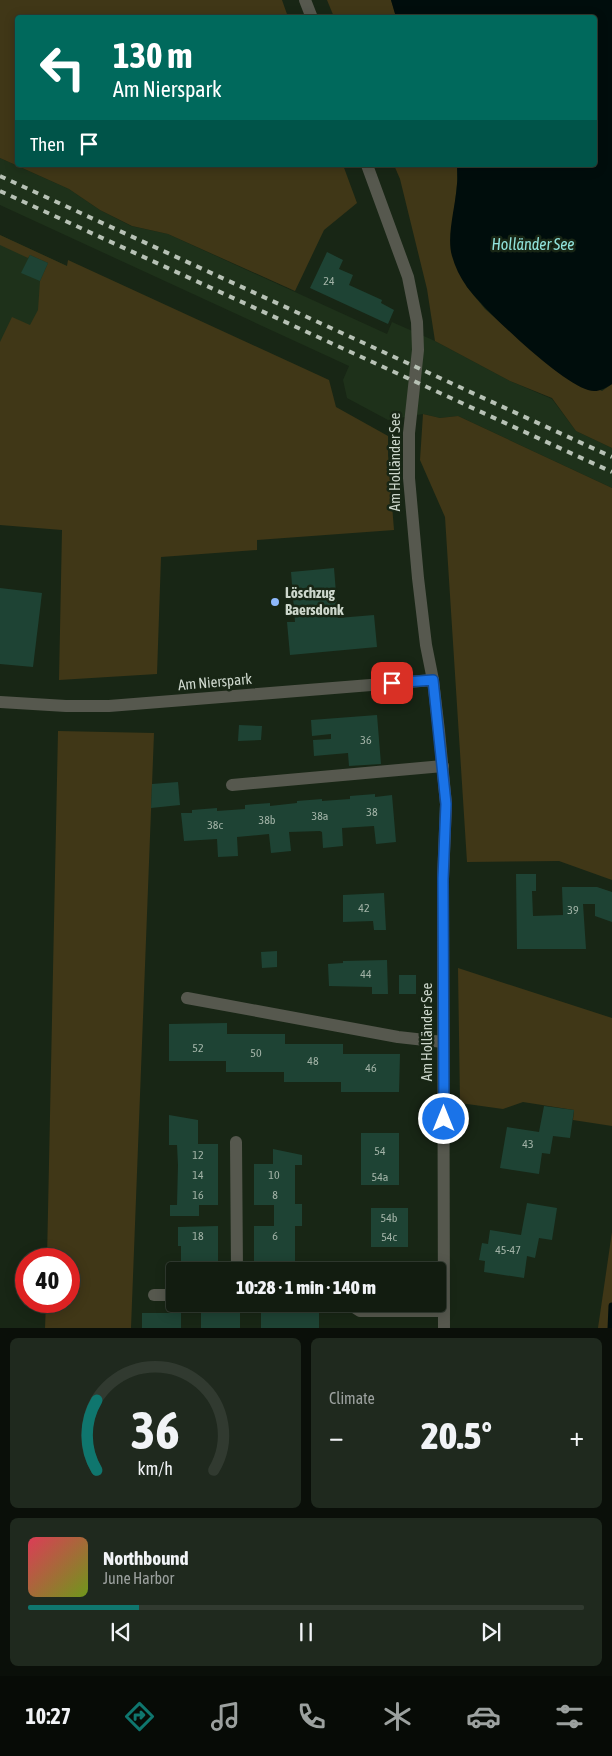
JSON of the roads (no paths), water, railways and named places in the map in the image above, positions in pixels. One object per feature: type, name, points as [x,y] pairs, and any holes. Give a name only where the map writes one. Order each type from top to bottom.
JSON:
[{"type":"street","points":[[305,0],[311,15]]},
{"type":"street","name":"Am Holländer See","points":[[368,167],[408,277],[417,322],[418,350],[409,433],[409,478],[418,578],[426,645],[433,680],[446,804],[443,879],[444,1262]]},
{"type":"street","name":"Am Nierspark","points":[[0,702],[66,706],[109,706],[433,680]]},
{"type":"street","points":[[232,785],[443,766]]},
{"type":"street","points":[[187,998],[398,1037],[443,1042]]},
{"type":"street","points":[[236,1142],[238,1262]]},
{"type":"street","points":[[154,1295],[166,1295]]},
{"type":"street","name":"Am Holländer See","points":[[444,1312],[444,1328]]},
{"type":"water","name":"Holländer See","points":[[391,0],[612,0],[612,384],[597,391],[588,390],[576,385],[542,360],[476,298],[458,272],[450,248],[457,167],[597,167],[597,15],[395,15]]},
{"type":"waterway","points":[[611,1328],[612,1306]]},
{"type":"railway","points":[[0,176],[612,457]]},
{"type":"railway","points":[[0,191],[612,472]]},
{"type":"place","name":"Löschzug Baersdonk","points":[[275,602]]}]
